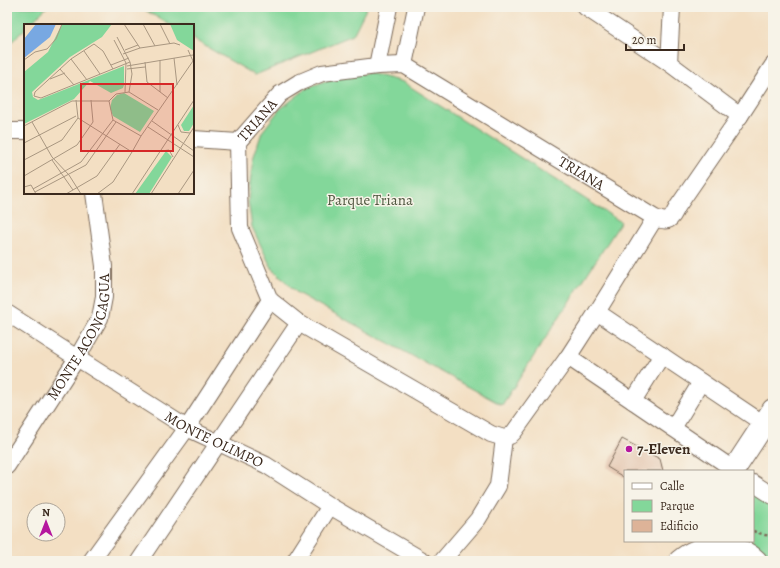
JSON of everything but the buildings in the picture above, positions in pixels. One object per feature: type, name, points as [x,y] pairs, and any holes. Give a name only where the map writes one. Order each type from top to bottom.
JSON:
[{"type":"street","points":[[377,66],[389,7]]},
{"type":"street","points":[[404,65],[416,7]]},
{"type":"street","points":[[585,7],[669,63],[740,116]]},
{"type":"street","points":[[669,63],[672,7]]},
{"type":"street","name":"TRIANA","points":[[504,438],[492,434],[299,323],[270,300],[240,228],[238,142],[280,94],[298,83],[322,74],[377,66],[404,65],[655,218]]},
{"type":"street","points":[[442,561],[478,519],[498,486],[504,438],[510,436],[514,432],[568,357],[655,218],[663,221],[671,218],[773,65]]},
{"type":"street","points":[[7,131],[24,131]]},
{"type":"street","points":[[194,139],[238,142]]},
{"type":"street","name":"MONTE ACONCAGUA","points":[[7,466],[77,358],[100,318],[104,297],[104,266],[94,194]]},
{"type":"street","points":[[91,561],[187,428],[270,300]]},
{"type":"street","points":[[597,312],[701,382],[770,421],[735,470]]},
{"type":"street","name":"MONTE OLIMPO","points":[[7,313],[187,428],[266,465],[330,506],[424,561]]},
{"type":"street","points":[[140,561],[299,323]]},
{"type":"street","points":[[632,401],[662,356]]},
{"type":"street","points":[[568,357],[733,470]]},
{"type":"street","points":[[673,428],[701,382]]},
{"type":"street","points":[[754,484],[773,496]]},
{"type":"street","points":[[295,561],[330,506]]},
{"type":"street","points":[[677,561],[688,542]]},
{"type":"street","points":[[680,561],[693,552],[705,548],[718,547],[731,548],[743,552],[756,561]]},
{"type":"path","points":[[754,531],[773,536]]},
{"type":"green space","points":[[7,7],[47,7],[30,24],[24,24],[24,30],[7,46]]},
{"type":"green space","points":[[140,7],[367,7],[353,35],[255,75],[194,40],[194,24],[168,24]]},
{"type":"green space","name":"Parque Triana","points":[[369,73],[403,82],[621,222],[502,405],[297,293],[271,267],[252,227],[248,200],[253,159],[262,132],[279,110],[307,88],[336,77]]},
{"type":"green space","points":[[754,491],[773,501],[773,558],[759,548],[746,542],[754,542]]},
{"type":"place","name":"7-Eleven","points":[[629,449]]}]
